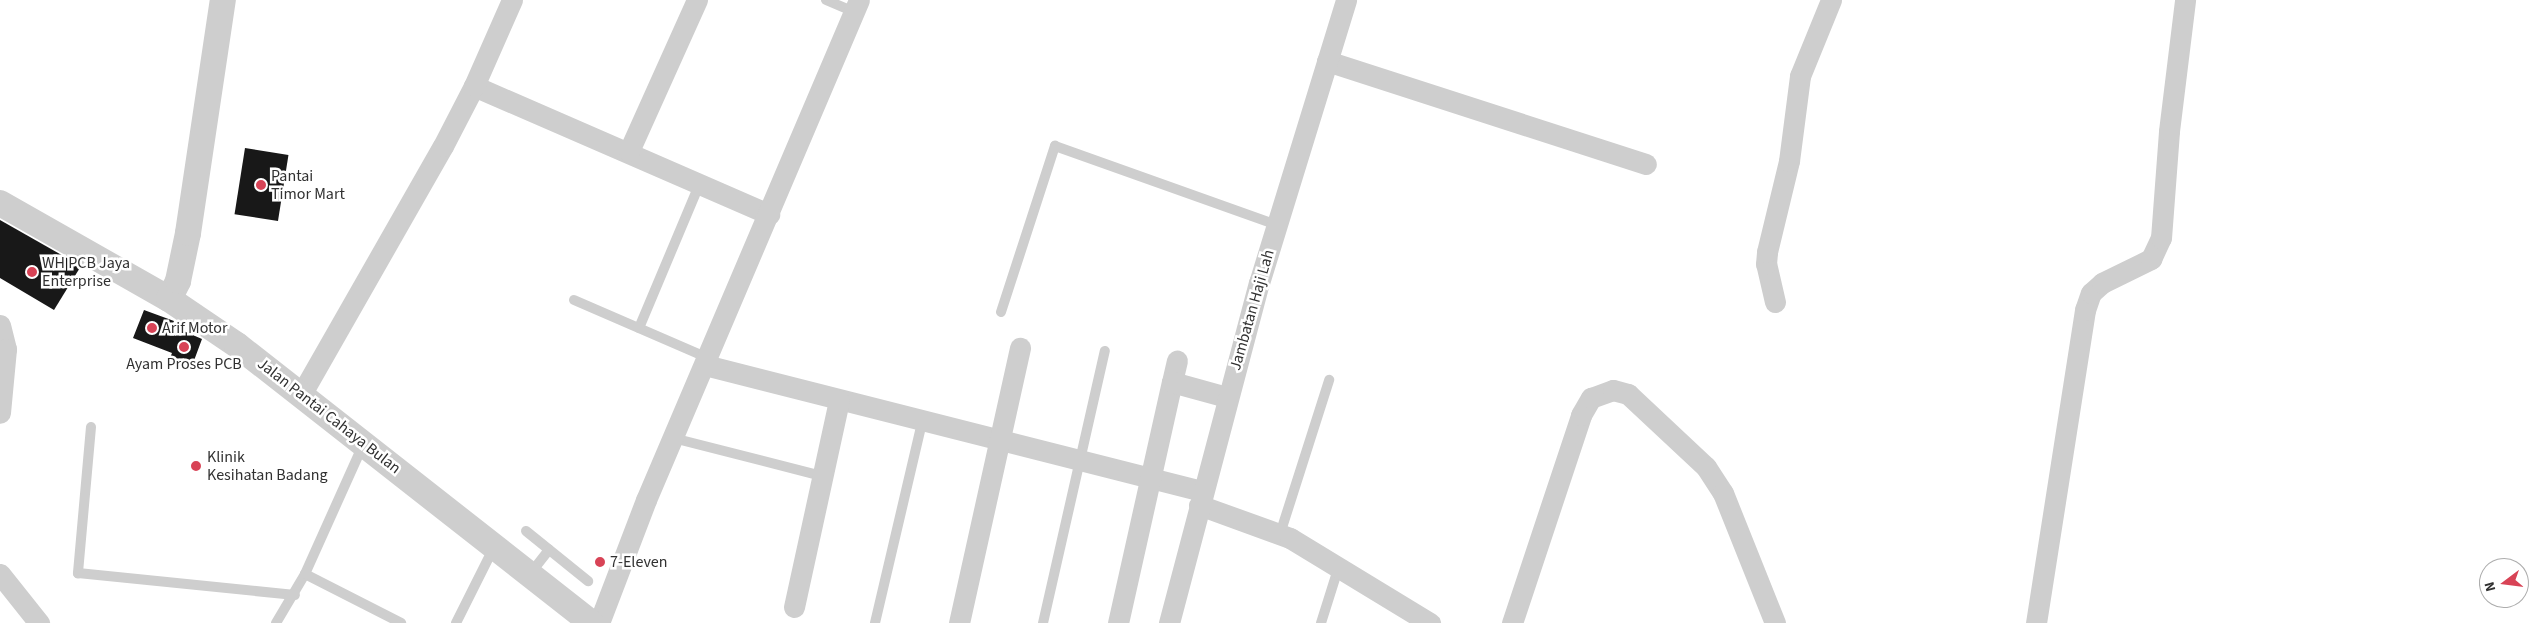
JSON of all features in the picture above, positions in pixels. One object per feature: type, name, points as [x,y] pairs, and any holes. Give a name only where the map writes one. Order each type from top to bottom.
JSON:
[{"type":"street","points":[[169,299],[178,281],[188,232],[223,0]]},
{"type":"street","points":[[302,393],[474,86],[512,0]]},
{"type":"street","points":[[629,151],[697,0]]},
{"type":"street","name":"Jambatan Haji Lah","points":[[1169,623],[1227,397],[1346,0]]},
{"type":"street","points":[[1775,302],[1766,264],[1767,252],[1789,161],[1800,76],[1832,0]]},
{"type":"street","points":[[2036,623],[2084,310],[2091,293],[2102,283],[2151,259],[2161,238],[2169,131],[2185,0]]},
{"type":"street","points":[[599,623],[673,438],[857,6]]},
{"type":"street","points":[[1327,61],[1646,164]]},
{"type":"street","points":[[474,86],[629,151],[769,214]]},
{"type":"street","name":"Jalan Pantai Cahaya Bulan","points":[[0,203],[169,299],[302,393],[591,623]]},
{"type":"street","points":[[0,325],[6,349],[0,413]]},
{"type":"street","points":[[959,623],[1020,348]]},
{"type":"street","points":[[1118,623],[1149,478],[1177,361]]},
{"type":"street","points":[[706,362],[839,401],[1080,463],[1149,478],[1201,498],[1280,534],[1339,566],[1430,623]]},
{"type":"street","points":[[1172,382],[1227,397]]},
{"type":"street","points":[[1512,623],[1581,415],[1591,398],[1613,390],[1628,394],[1706,468],[1723,493],[1775,623]]},
{"type":"street","points":[[794,607],[839,401]]},
{"type":"street","points":[[0,574],[39,623]]},
{"type":"lane","points":[[826,0],[857,6]]},
{"type":"lane","points":[[1000,312],[1055,146],[1277,225]]},
{"type":"lane","points":[[639,328],[700,183]]},
{"type":"lane","points":[[574,300],[639,328],[706,362]]},
{"type":"lane","points":[[1043,623],[1105,351]]},
{"type":"lane","points":[[1280,534],[1330,380]]},
{"type":"lane","points":[[875,623],[922,422]]},
{"type":"lane","points":[[91,427],[78,573],[295,594]]},
{"type":"lane","points":[[673,438],[822,476]]},
{"type":"lane","points":[[276,623],[295,594],[305,574],[364,442]]},
{"type":"lane","points":[[526,531],[588,582]]},
{"type":"lane","points":[[456,623],[495,546]]},
{"type":"lane","points":[[530,574],[549,550]]},
{"type":"lane","points":[[1321,623],[1339,566]]},
{"type":"lane","points":[[305,574],[401,623]]},
{"type":"building","name":"Pantai Timor Mart","points":[[245,148],[288,155],[278,221],[235,214]]},
{"type":"building","points":[[0,220],[81,266],[54,310],[0,278]]},
{"type":"building","points":[[144,310],[174,321],[172,326],[202,339],[192,366],[170,358],[172,353],[133,338]]},
{"type":"place","name":"Pantai Timor Mart","points":[[261,185]]},
{"type":"place","name":"WH PCB Jaya Enterprise","points":[[32,272]]},
{"type":"place","name":"Arif Motor","points":[[152,328]]},
{"type":"place","name":"Ayam Proses PCB","points":[[184,347]]},
{"type":"place","name":"Klinik Kesihatan Badang","points":[[196,466]]},
{"type":"place","name":"7-Eleven","points":[[600,562]]}]
